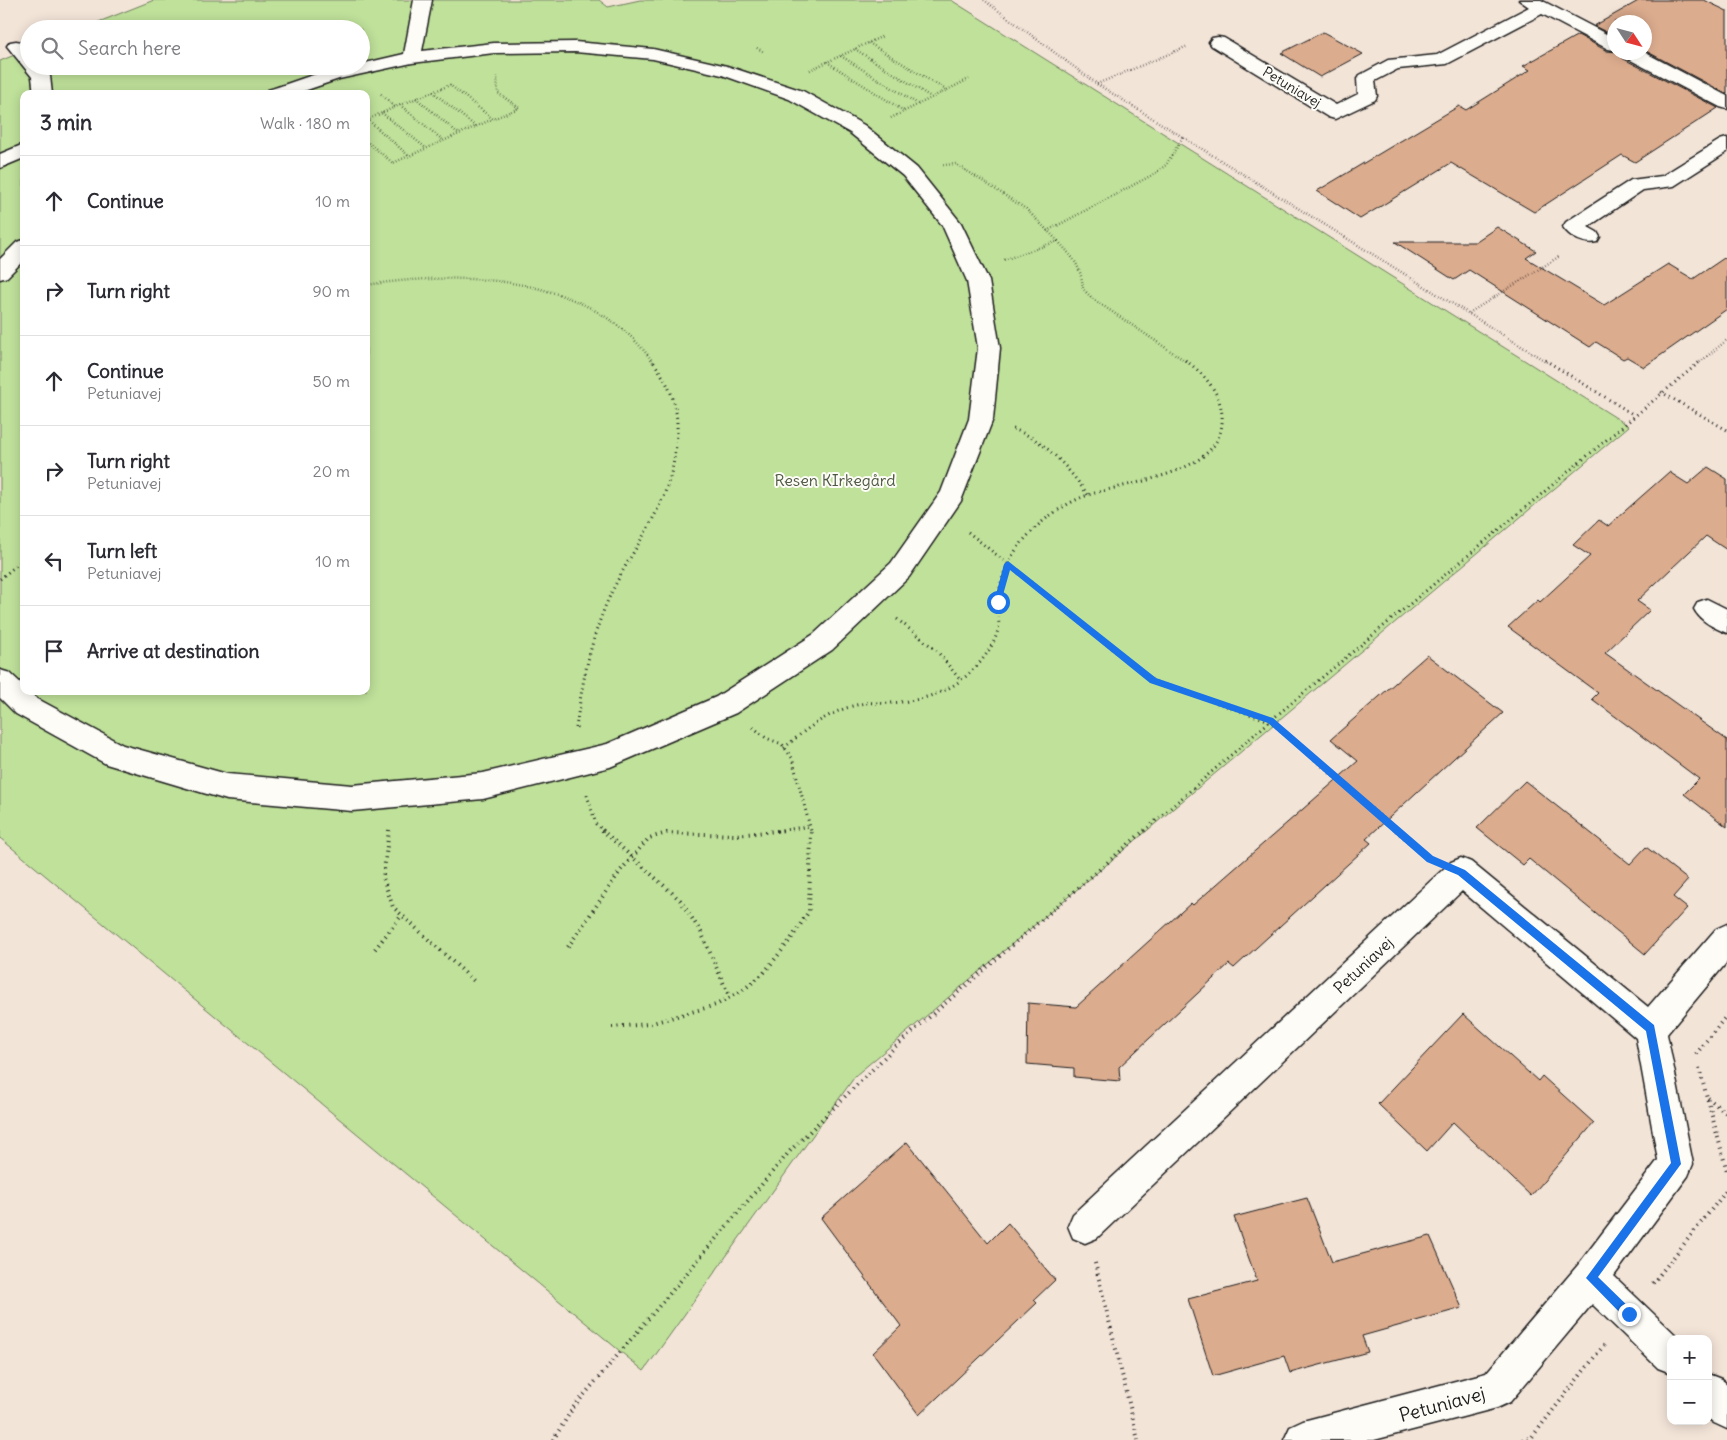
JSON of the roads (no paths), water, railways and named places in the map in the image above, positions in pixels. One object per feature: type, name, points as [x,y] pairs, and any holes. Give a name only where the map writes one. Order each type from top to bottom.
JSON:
[{"type":"street","points":[[412,58],[423,0]]},
{"type":"street","name":"Petuniavej","points":[[1218,42],[1335,113],[1368,96],[1366,79],[1394,64],[1441,60],[1547,6],[1607,41]]},
{"type":"street","points":[[16,46],[20,51]]},
{"type":"street","points":[[0,681],[26,706],[116,756],[227,787],[352,798],[483,786],[610,755],[726,705],[823,642],[900,570],[952,495],[981,422],[989,348],[978,281],[951,223],[911,173],[862,132],[796,96],[773,87],[727,70],[653,54],[575,47],[502,48],[412,58],[370,67]]},
{"type":"street","points":[[1644,60],[1727,103]]},
{"type":"street","points":[[40,75],[43,90]]},
{"type":"street","points":[[287,90],[334,75]]},
{"type":"street","points":[[1590,237],[1573,227],[1638,184],[1667,182],[1727,144]]},
{"type":"street","points":[[0,162],[20,152]]},
{"type":"street","points":[[0,272],[20,251]]},
{"type":"street","name":"Petuniavej","points":[[1086,1226],[1462,872],[1650,1029],[1676,1164],[1591,1278],[1498,1389],[1304,1440]]},
{"type":"street","points":[[1650,1029],[1727,939]]},
{"type":"street","points":[[1591,1278],[1667,1352]]},
{"type":"street","points":[[1712,1396],[1727,1410]]},
{"type":"park label","name":"Resen KIrkegård","points":[[835,480]]}]
